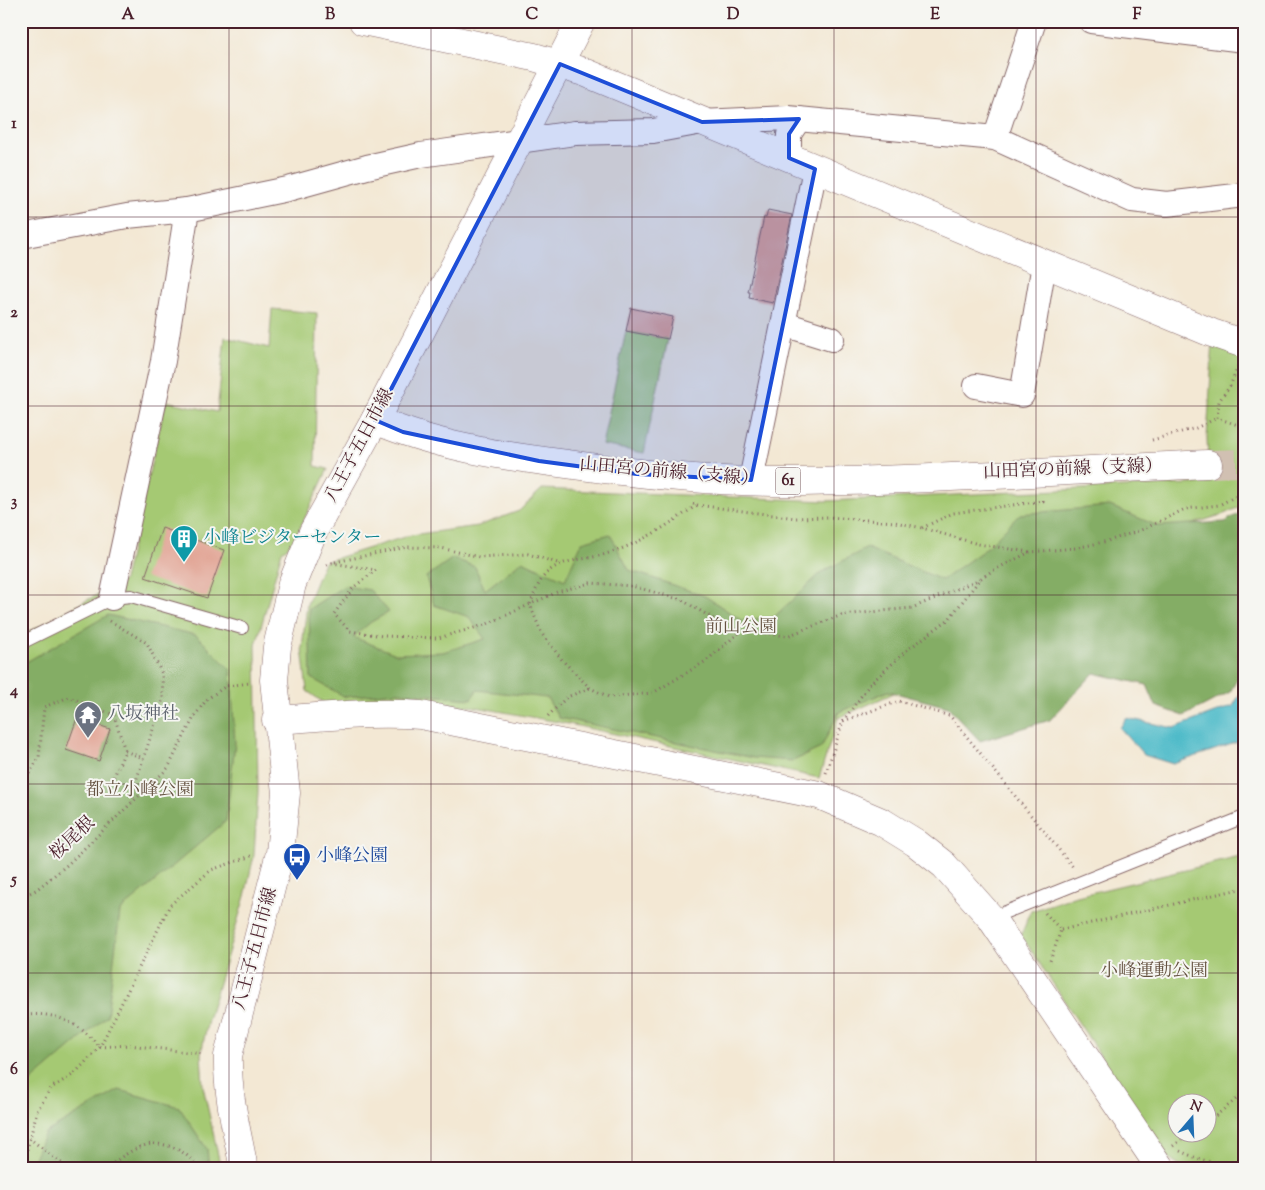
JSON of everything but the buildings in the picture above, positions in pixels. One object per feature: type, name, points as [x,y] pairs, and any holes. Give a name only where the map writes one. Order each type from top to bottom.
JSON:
[{"type":"main road","points":[[363,21],[431,29],[560,64],[1212,333],[1242,353]]},
{"type":"main road","name":"八王子五日市線","points":[[244,1169],[230,1103],[227,1078],[228,1056],[280,853],[286,793],[276,720],[274,680],[277,647],[292,584],[313,532],[375,420],[581,21]]},
{"type":"main road","name":"山田宮の前線（支線）","points":[[375,420],[403,432],[440,443],[539,461],[637,474],[802,482],[1208,464]]},
{"type":"main road","points":[[276,720],[392,713],[422,716],[819,795],[882,822],[916,843],[944,865],[991,918],[1166,1158]]},
{"type":"street","points":[[995,138],[1034,21]]},
{"type":"street","points":[[1091,21],[1244,40]]},
{"type":"street","points":[[789,158],[789,134],[799,119]]},
{"type":"street","points":[[21,236],[127,216],[187,210],[288,190],[376,165],[519,141],[575,133],[653,131],[702,122],[799,119],[995,138],[1132,200],[1167,204],[1244,195]]},
{"type":"street","points":[[751,480],[815,169]]},
{"type":"street","points":[[109,609],[163,361],[187,210]]},
{"type":"street","points":[[976,386],[1022,395],[1044,264]]},
{"type":"street","points":[[784,324],[832,339]]},
{"type":"lane","points":[[21,642],[109,609],[131,596],[242,628]]},
{"type":"lane","points":[[991,918],[1244,817]]},
{"type":"path","points":[[1217,418],[1219,402],[1230,386],[1242,353]]},
{"type":"path","points":[[1160,438],[1196,428],[1217,418],[1244,427]]},
{"type":"path","points":[[687,502],[697,505],[796,518],[828,517],[895,522],[978,544],[1030,552],[1076,548],[1108,541],[1144,529],[1185,509],[1219,505],[1244,492]]},
{"type":"path","points":[[922,528],[952,513],[1043,501]]},
{"type":"path","points":[[697,505],[654,535],[607,554],[561,564],[547,572],[530,605],[542,634],[563,661],[590,688],[609,697],[653,693],[706,661],[741,631]]},
{"type":"path","points":[[322,568],[332,563],[407,548],[441,548],[480,557],[528,554],[561,564]]},
{"type":"path","points":[[332,563],[376,570],[354,587],[334,614],[350,631],[383,636],[438,638],[485,626],[557,592],[590,583],[632,586],[682,600],[718,622],[741,631],[787,636],[842,615],[912,608],[980,580],[1030,552]]},
{"type":"path","points":[[819,795],[843,721],[870,684],[906,651],[949,619],[980,580]]},
{"type":"path","points":[[109,609],[147,643],[162,674],[163,699],[135,784],[132,803]]},
{"type":"path","name":"桜尾根","points":[[21,897],[36,890],[66,865],[168,768],[194,717],[207,699],[226,686],[255,683]]},
{"type":"path","points":[[546,720],[550,713],[567,698],[590,688]]},
{"type":"path","points":[[21,786],[39,758],[44,707],[69,697],[114,715],[125,751],[109,788]]},
{"type":"path","points":[[843,721],[899,701],[950,716],[1070,863]]},
{"type":"path","points":[[125,751],[143,758]]},
{"type":"path","points":[[22,1169],[38,1111],[51,1088],[74,1074],[100,1047],[170,905],[191,885],[211,870],[232,862],[264,854]]},
{"type":"path","points":[[1061,930],[1244,888]]},
{"type":"path","points":[[1042,908],[1061,930]]},
{"type":"path","points":[[1055,969],[1050,961],[1061,930]]},
{"type":"path","points":[[21,1016],[33,1014],[54,1015],[72,1022],[87,1032],[100,1047]]},
{"type":"path","points":[[100,1047],[129,1045],[165,1051],[228,1056]]},
{"type":"path","points":[[1218,1114],[1244,1093]]},
{"type":"path","points":[[29,1138],[69,1169]]},
{"type":"path","points":[[1166,1139],[1166,1158]]},
{"type":"path","points":[[1166,1158],[1183,1142]]},
{"type":"path","points":[[106,1169],[144,1145],[167,1145],[182,1151],[194,1160],[198,1169]]},
{"type":"path","points":[[1166,1158],[1200,1160],[1233,1165],[1244,1161]]},
{"type":"highlighted area","points":[[560,64],[702,122],[799,119],[789,134],[789,158],[815,169],[751,480],[637,474],[539,461],[403,432],[375,420]]},
{"type":"green space","name":"都立小峰公園","points":[[272,309],[317,313],[315,466],[328,469],[293,543],[282,551],[256,645],[258,792],[254,855],[245,896],[208,1020],[201,1054],[203,1086],[221,1169],[21,1169],[21,636],[124,580],[166,401],[217,412],[225,337],[269,348]]},
{"type":"green space","points":[[626,331],[668,339],[644,453],[602,445]]},
{"type":"green space","name":"前山公園","points":[[1213,340],[1244,349],[1244,505],[1224,514],[1102,553],[896,692],[838,718],[819,778],[569,724],[476,707],[401,698],[324,703],[307,691],[302,648],[307,604],[324,562],[411,535],[478,526],[519,511],[542,489],[826,501],[1209,483],[1207,438]]},
{"type":"green space","points":[[1110,506],[1158,526],[1224,522],[1244,511],[1244,667],[1230,692],[1184,716],[1156,706],[1147,685],[1094,673],[1050,720],[980,741],[948,707],[888,691],[839,712],[821,748],[793,761],[754,758],[559,718],[547,698],[477,690],[471,699],[397,692],[345,697],[311,678],[309,609],[344,586],[370,590],[389,612],[371,622],[353,637],[396,654],[443,652],[485,639],[469,617],[434,605],[426,577],[453,558],[475,567],[485,590],[522,561],[565,580],[582,542],[610,534],[629,570],[705,596],[741,620],[774,617],[822,572],[867,548],[942,580],[984,550],[1020,514]]},
{"type":"green space","points":[[108,615],[196,635],[231,670],[235,743],[226,821],[120,911],[107,1016],[21,1090],[21,665]]},
{"type":"green space","name":"小峰運動公園","points":[[1244,856],[1244,1169],[1186,1169],[1167,1157],[1021,935],[1031,911],[1073,897]]},
{"type":"green space","points":[[119,1090],[179,1107],[207,1149],[209,1169],[29,1169],[45,1133]]},
{"type":"water","points":[[1244,687],[1244,740],[1173,764],[1144,755],[1120,728],[1126,718],[1174,728],[1233,706]]},
{"type":"tunnel","points":[[1208,464],[1244,463]]},
{"type":"place","name":"小峰ビジターセンター","points":[[184,563]]},
{"type":"place","name":"八坂神社","points":[[88,739]]},
{"type":"place","name":"小峰公園","points":[[297,881]]}]
